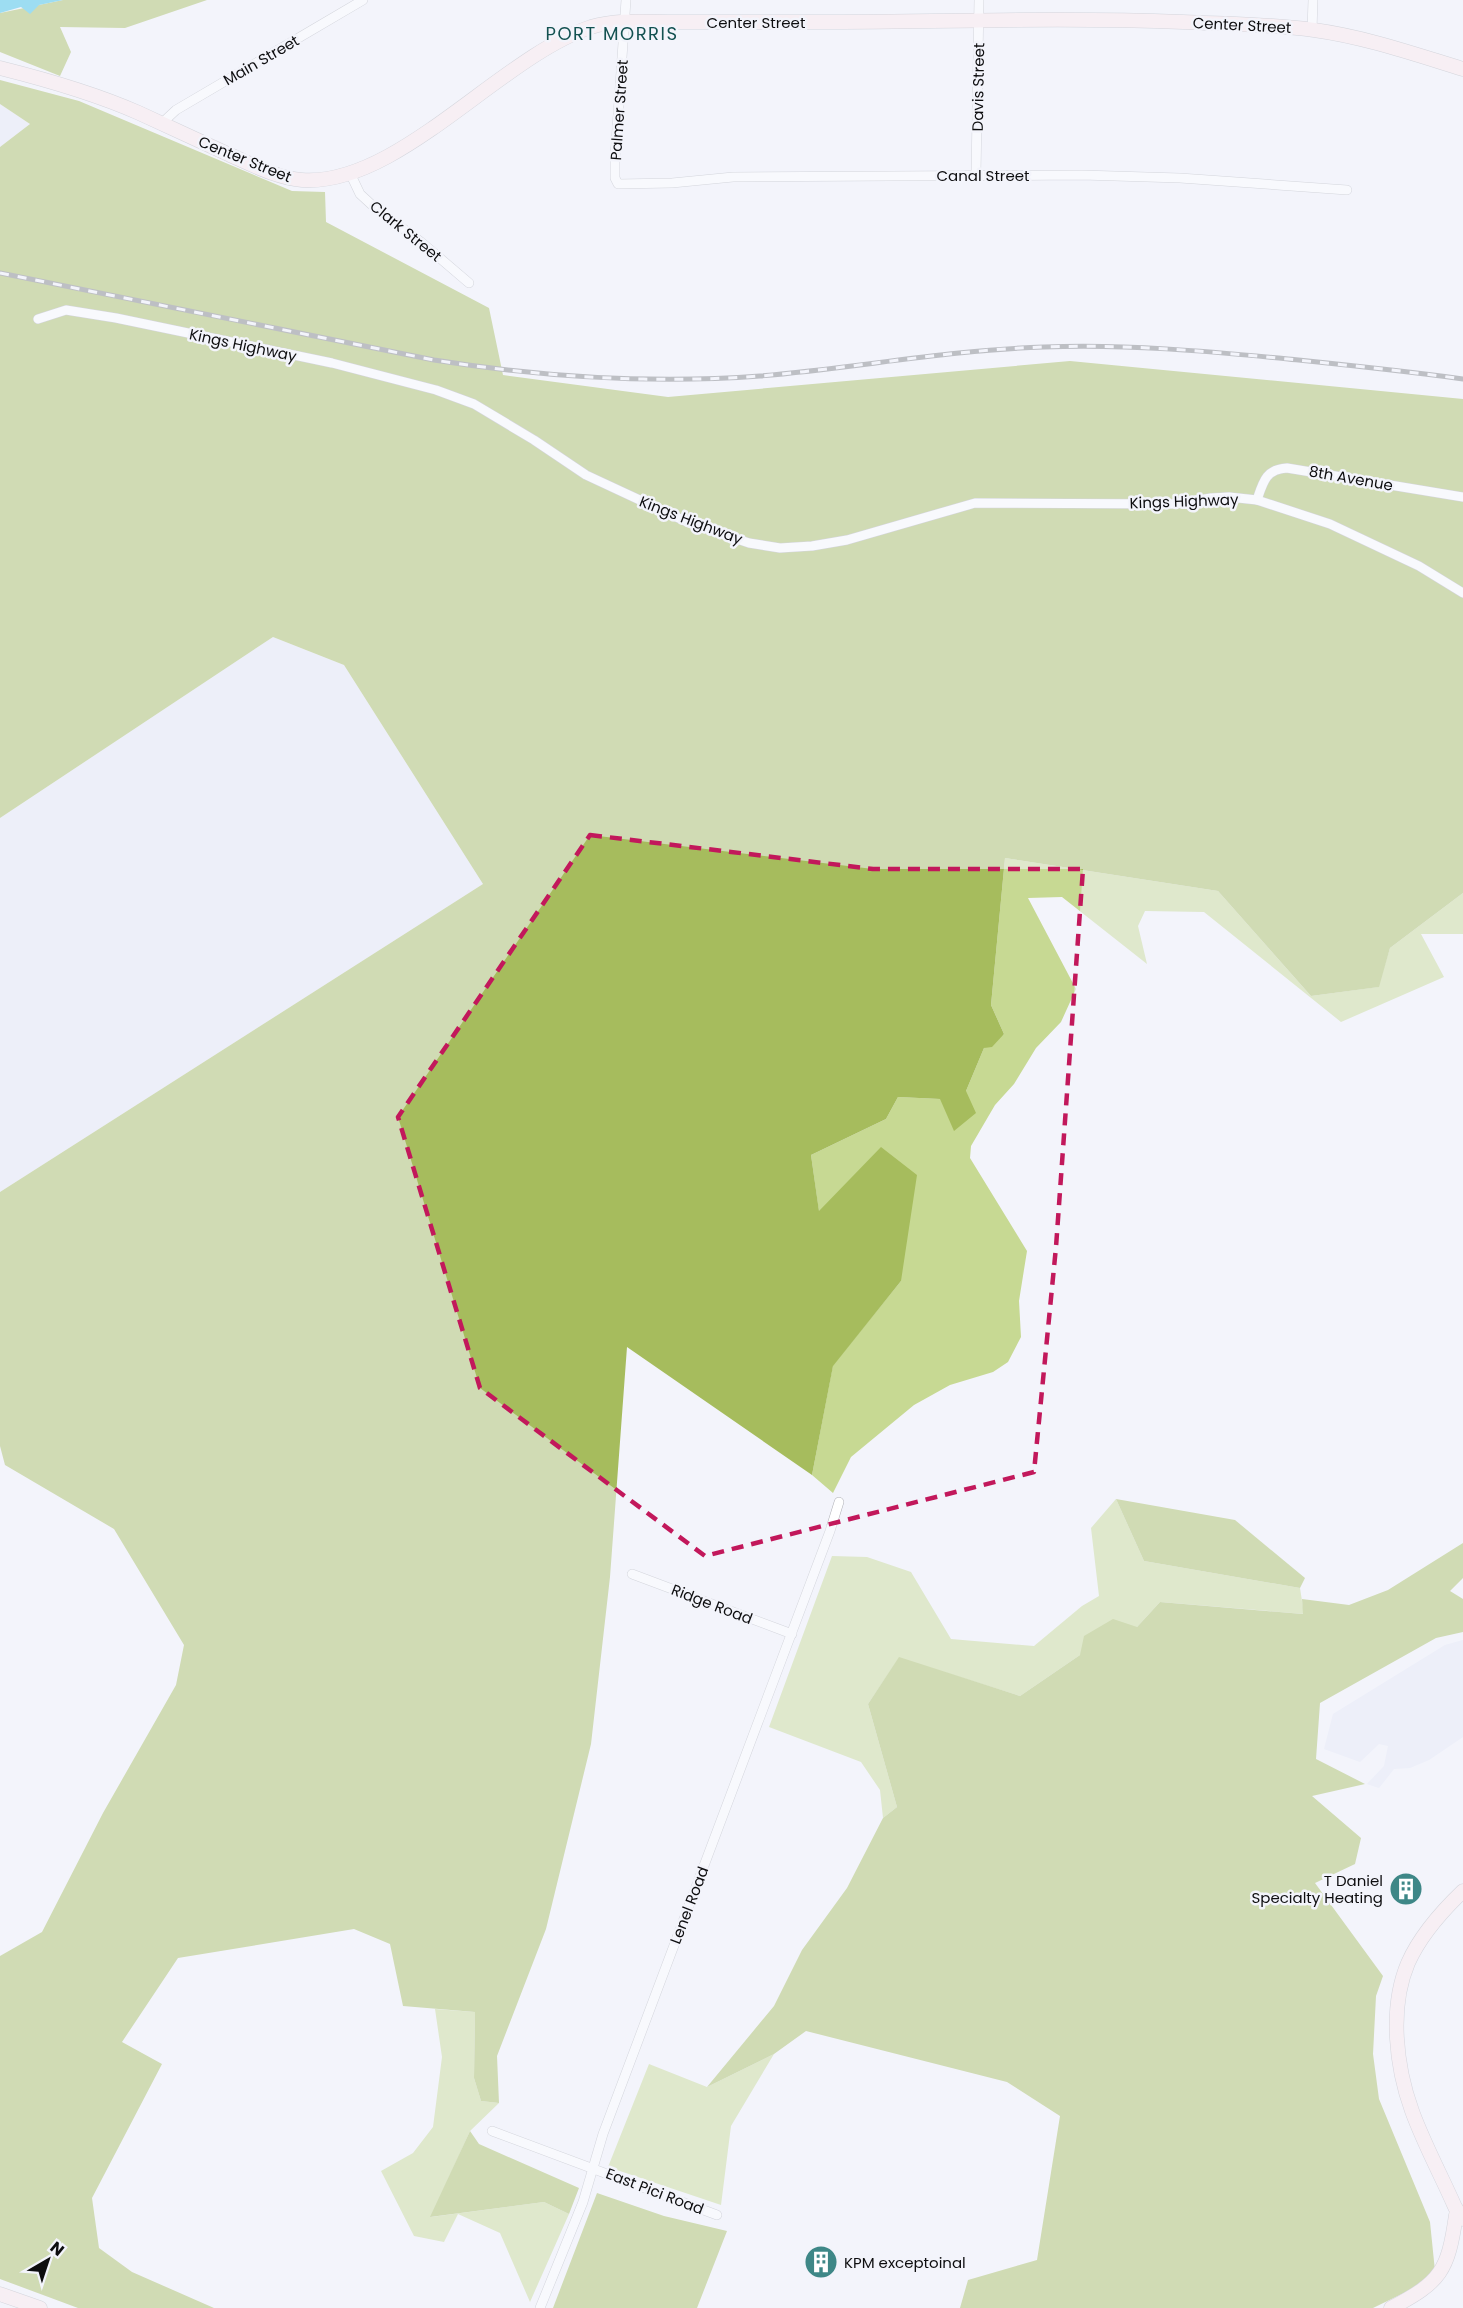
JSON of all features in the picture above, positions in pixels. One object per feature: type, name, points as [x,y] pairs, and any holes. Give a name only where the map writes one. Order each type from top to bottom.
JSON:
[{"type":"main road","name":"Center Street","points":[[0,68],[74,88],[278,175],[301,180],[321,180],[350,173],[406,145],[517,67],[563,38],[592,27],[625,21],[1157,21],[1312,30],[1369,41],[1463,69]]},
{"type":"main road","points":[[1463,1891],[1432,1925],[1412,1955],[1404,1977],[1398,2011],[1399,2046],[1405,2089],[1417,2124],[1458,2214],[1463,2245]]},
{"type":"main road","points":[[1391,2308],[1424,2290],[1437,2278],[1448,2258],[1458,2214]]},
{"type":"main road","points":[[0,2294],[40,2308]]},
{"type":"street","name":"Main Street","points":[[161,124],[176,110],[363,0]]},
{"type":"street","name":"Palmer Street","points":[[618,184],[615,178],[615,158],[626,0]]},
{"type":"street","name":"Davis Street","points":[[976,174],[979,0]]},
{"type":"street","points":[[1312,30],[1313,0]]},
{"type":"street","name":"Clark Street","points":[[350,173],[360,194],[372,206],[421,242],[469,283]]},
{"type":"street","name":"Canal Street","points":[[618,184],[672,183],[733,177],[976,174],[1158,176],[1347,190]]},
{"type":"street","name":"Kings Highway","points":[[38,319],[66,310],[116,318],[332,363],[436,390],[474,404],[586,475],[717,533],[749,543],[780,548],[812,546],[847,540],[975,503],[1175,504],[1211,498],[1257,500],[1330,524],[1419,566],[1463,593]]},
{"type":"street","name":"8th Avenue","points":[[1257,500],[1266,476],[1278,468],[1463,497]]},
{"type":"street","name":"Lenel Road","points":[[540,2308],[583,2202],[603,2134],[792,1634],[830,1531],[838,1502]]},
{"type":"street","name":"Ridge Road","points":[[632,1574],[792,1634]]},
{"type":"street","name":"East Pici Road","points":[[492,2131],[717,2215]]},
{"type":"highlighted area","points":[[590,835],[873,869],[1083,869],[1056,1247],[1034,1472],[705,1556],[480,1388],[398,1117]]},
{"type":"shaded area","points":[[0,104],[30,124],[0,147]]},
{"type":"shaded area","points":[[273,637],[344,665],[483,884],[0,1192],[0,818]]},
{"type":"shaded area","points":[[1463,1640],[1463,1737],[1429,1760],[1410,1768],[1394,1769],[1379,1788],[1367,1784],[1384,1766],[1388,1746],[1379,1744],[1360,1762],[1324,1749],[1333,1714],[1445,1645]]},
{"type":"green space","points":[[63,0],[207,0],[125,28],[60,27],[71,52],[60,76],[0,52],[0,13]]},
{"type":"green space","points":[[0,80],[79,101],[292,191],[325,192],[326,222],[489,308],[503,375],[668,397],[1070,361],[1463,399],[1463,893],[1390,948],[1379,987],[1311,996],[1218,891],[1005,858],[991,1005],[1004,1034],[992,1047],[984,1048],[966,1091],[976,1113],[954,1131],[940,1099],[898,1097],[886,1119],[811,1155],[819,1211],[881,1147],[917,1175],[901,1281],[833,1366],[812,1475],[627,1347],[610,1577],[591,1744],[546,1929],[497,2056],[499,2103],[481,2101],[474,2078],[475,2012],[403,2006],[390,1944],[354,1929],[178,1958],[122,2042],[162,2064],[92,2198],[99,2248],[132,2272],[214,2308],[78,2308],[0,2279],[0,1956],[42,1932],[103,1813],[176,1685],[184,1645],[114,1529],[5,1465],[0,1446],[0,1192],[483,884],[344,665],[273,637],[0,818],[0,147],[30,124],[0,104]]},
{"type":"green space","points":[[1005,858],[1218,891],[1311,996],[1378,987],[1390,948],[1463,893],[1463,934],[1421,934],[1444,977],[1341,1022],[1204,912],[1145,911],[1138,926],[1147,964],[1062,897],[1028,898],[1076,989],[1061,1022],[1036,1048],[1014,1084],[995,1105],[971,1146],[970,1158],[1027,1251],[1019,1301],[1021,1337],[1008,1362],[993,1372],[950,1385],[914,1405],[851,1457],[833,1493],[812,1475],[833,1365],[901,1281],[819,1212],[811,1155],[886,1119],[898,1097],[940,1099],[966,1091],[984,1048],[1004,1034],[991,1005]]},
{"type":"green space","points":[[1116,1499],[1144,1561],[1300,1588],[1304,1614],[1160,1602],[1137,1627],[1080,1655],[1020,1696],[899,1658],[868,1704],[897,1807],[883,1818],[880,1790],[861,1762],[769,1727],[832,1556],[867,1557],[911,1572],[951,1639],[1034,1646],[1082,1606],[1099,1596],[1091,1528]]},
{"type":"green space","points":[[1116,1499],[1235,1520],[1305,1578],[1300,1588],[1144,1561]]},
{"type":"green space","points":[[1463,1543],[1463,1578],[1450,1591],[1463,1599],[1463,1632],[1436,1638],[1320,1703],[1316,1759],[1365,1784],[1312,1796],[1361,1838],[1355,1864],[1315,1883],[1383,1976],[1376,1996],[1373,2054],[1379,2099],[1430,2222],[1435,2271],[1410,2290],[1373,2308],[960,2308],[968,2280],[1037,2260],[1060,2116],[1007,2082],[806,2031],[774,2054],[707,2087],[774,2006],[802,1950],[847,1888],[883,1818],[897,1807],[868,1704],[899,1657],[1020,1696],[1080,1655],[1084,1636],[1113,1619],[1137,1627],[1160,1602],[1303,1614],[1302,1599],[1349,1605],[1388,1590]]},
{"type":"green space","points":[[435,2009],[475,2012],[474,2078],[481,2101],[499,2103],[470,2131],[431,2217],[544,2202],[569,2214],[530,2302],[500,2233],[458,2214],[444,2242],[414,2236],[381,2171],[413,2153],[433,2127],[442,2057]]},
{"type":"green space","points":[[774,2054],[731,2126],[721,2205],[608,2167],[649,2064],[707,2087]]},
{"type":"green space","points":[[470,2131],[479,2144],[579,2188],[569,2214],[544,2202],[430,2217]]},
{"type":"green space","points":[[597,2193],[664,2216],[727,2231],[697,2308],[553,2308]]},
{"type":"water","points":[[0,0],[63,0],[39,5],[30,14],[21,7],[0,13]]},
{"type":"railway","points":[[0,273],[434,360],[556,375],[638,379],[760,376],[937,355],[1075,346],[1136,347],[1227,353],[1463,379]]},
{"type":"place","name":"T Daniel Specialty Heating","points":[[1406,1889]]},
{"type":"place","name":"KPM exceptoinal","points":[[821,2262]]},
{"type":"district","name":"PORT MORRIS","points":[[612,33]]}]
